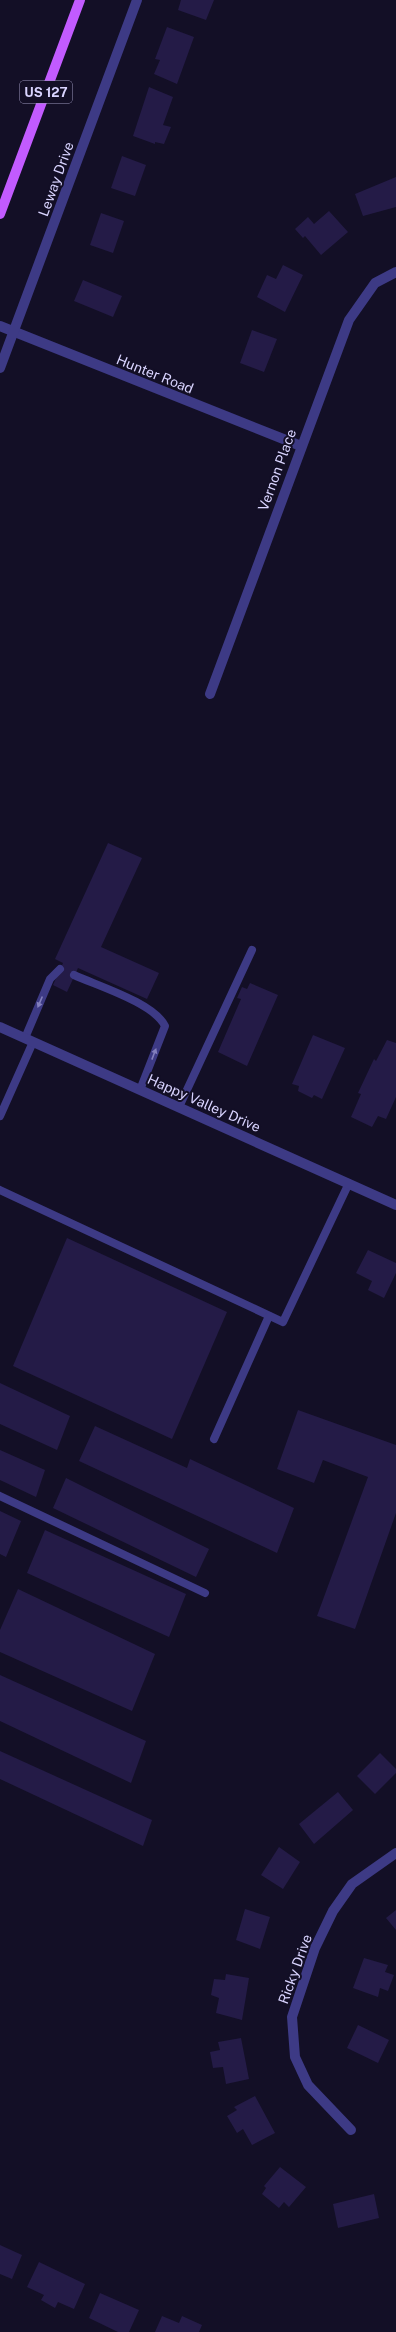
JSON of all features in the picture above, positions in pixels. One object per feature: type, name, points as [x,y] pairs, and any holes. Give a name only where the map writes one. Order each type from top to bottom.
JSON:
[{"type":"main road","name":"US 127","points":[[0,214],[80,0]]},
{"type":"street","name":"Leway Drive","points":[[0,368],[137,0]]},
{"type":"street","name":"Vernon Place","points":[[210,694],[349,320],[375,283],[396,272]]},
{"type":"street","name":"Hunter Road","points":[[0,326],[14,333],[301,446]]},
{"type":"street","name":"Happy Valley Drive","points":[[0,1028],[396,1205]]},
{"type":"street","name":"Ricky Drive","points":[[351,2130],[308,2086],[295,2057],[292,2017],[315,1948],[333,1911],[352,1884],[396,1853]]},
{"type":"lane","points":[[179,1107],[252,950]]},
{"type":"lane","points":[[0,1116],[50,979],[60,969]]},
{"type":"lane","points":[[74,975],[150,1008],[161,1017],[165,1026],[140,1090]]},
{"type":"lane","points":[[0,1190],[283,1322],[349,1183]]},
{"type":"lane","points":[[214,1439],[269,1316]]},
{"type":"lane","points":[[0,1496],[205,1593]]},
{"type":"building","points":[[181,0],[214,0],[206,20],[178,10]]},
{"type":"building","points":[[167,27],[194,37],[177,84],[154,74],[160,60],[155,59]]},
{"type":"building","points":[[149,87],[173,97],[163,125],[171,127],[164,144],[155,142],[155,144],[133,136]]},
{"type":"building","points":[[122,156],[146,165],[135,196],[111,188]]},
{"type":"building","points":[[396,177],[396,207],[363,216],[355,194]]},
{"type":"building","points":[[329,211],[348,232],[321,255],[305,236],[303,238],[295,229],[308,217],[314,224]]},
{"type":"building","points":[[101,213],[124,221],[113,253],[90,245]]},
{"type":"building","points":[[283,265],[303,275],[285,312],[257,297],[267,275],[276,279]]},
{"type":"building","points":[[83,280],[122,296],[113,317],[74,301]]},
{"type":"building","points":[[252,330],[277,339],[264,372],[240,363]]},
{"type":"building","points":[[108,843],[142,858],[101,947],[159,973],[147,999],[78,968],[67,992],[53,985],[63,963],[55,959]]},
{"type":"building","points":[[250,983],[278,995],[247,1066],[218,1052],[241,999],[237,998],[242,987],[247,989]]},
{"type":"building","points":[[313,1035],[345,1048],[322,1099],[314,1095],[312,1098],[298,1091],[299,1086],[292,1084]]},
{"type":"building","points":[[387,1040],[396,1043],[396,1097],[386,1119],[378,1116],[372,1127],[351,1117],[361,1094],[358,1093],[374,1059],[376,1061]]},
{"type":"building","points":[[67,1238],[227,1312],[172,1439],[13,1366]]},
{"type":"building","points":[[368,1250],[396,1263],[396,1273],[384,1298],[368,1290],[372,1281],[356,1273]]},
{"type":"building","points":[[0,1383],[70,1416],[57,1450],[0,1424]]},
{"type":"building","points":[[298,1410],[396,1445],[396,1513],[355,1629],[317,1616],[368,1477],[323,1460],[314,1483],[277,1469]]},
{"type":"building","points":[[95,1426],[187,1468],[190,1459],[294,1508],[277,1553],[79,1461]]},
{"type":"building","points":[[0,1450],[45,1470],[36,1497],[0,1480]]},
{"type":"building","points":[[66,1478],[209,1549],[196,1577],[53,1508]]},
{"type":"building","points":[[0,1511],[21,1521],[6,1557],[0,1554]]},
{"type":"building","points":[[45,1530],[186,1594],[169,1637],[27,1573]]},
{"type":"building","points":[[18,1589],[155,1654],[132,1711],[0,1652],[0,1630]]},
{"type":"building","points":[[0,1675],[146,1741],[131,1783],[0,1721]]},
{"type":"building","points":[[0,1751],[152,1820],[143,1846],[0,1779]]},
{"type":"building","points":[[380,1753],[396,1769],[396,1773],[375,1794],[357,1776]]},
{"type":"building","points":[[338,1792],[353,1810],[314,1844],[299,1824]]},
{"type":"building","points":[[279,1847],[300,1862],[283,1889],[261,1875]]},
{"type":"building","points":[[245,1909],[270,1917],[260,1949],[236,1940]]},
{"type":"building","points":[[396,1910],[396,1930],[386,1918]]},
{"type":"building","points":[[364,1958],[388,1965],[385,1972],[394,1975],[388,1991],[380,1988],[378,1997],[353,1988]]},
{"type":"building","points":[[226,1974],[249,1978],[242,2020],[216,2013],[219,1998],[211,1995],[214,1979],[225,1980]]},
{"type":"building","points":[[358,2025],[389,2040],[378,2063],[347,2048]]},
{"type":"building","points":[[241,2038],[249,2079],[226,2084],[223,2067],[213,2068],[210,2052],[220,2050],[218,2042]]},
{"type":"building","points":[[255,2096],[275,2133],[252,2145],[243,2129],[237,2133],[227,2116],[237,2110],[234,2107]]},
{"type":"building","points":[[280,2167],[306,2187],[289,2207],[284,2202],[279,2208],[262,2194],[266,2188],[264,2186]]},
{"type":"building","points":[[374,2194],[379,2218],[338,2228],[333,2204]]},
{"type":"building","points":[[0,2245],[22,2255],[12,2279],[0,2274]]},
{"type":"building","points":[[39,2262],[85,2284],[74,2309],[58,2302],[55,2308],[41,2300],[44,2295],[27,2287]]},
{"type":"building","points":[[100,2293],[139,2310],[129,2332],[118,2332],[89,2318]]},
{"type":"building","points":[[162,2316],[179,2323],[182,2316],[202,2325],[199,2332],[155,2332]]}]
